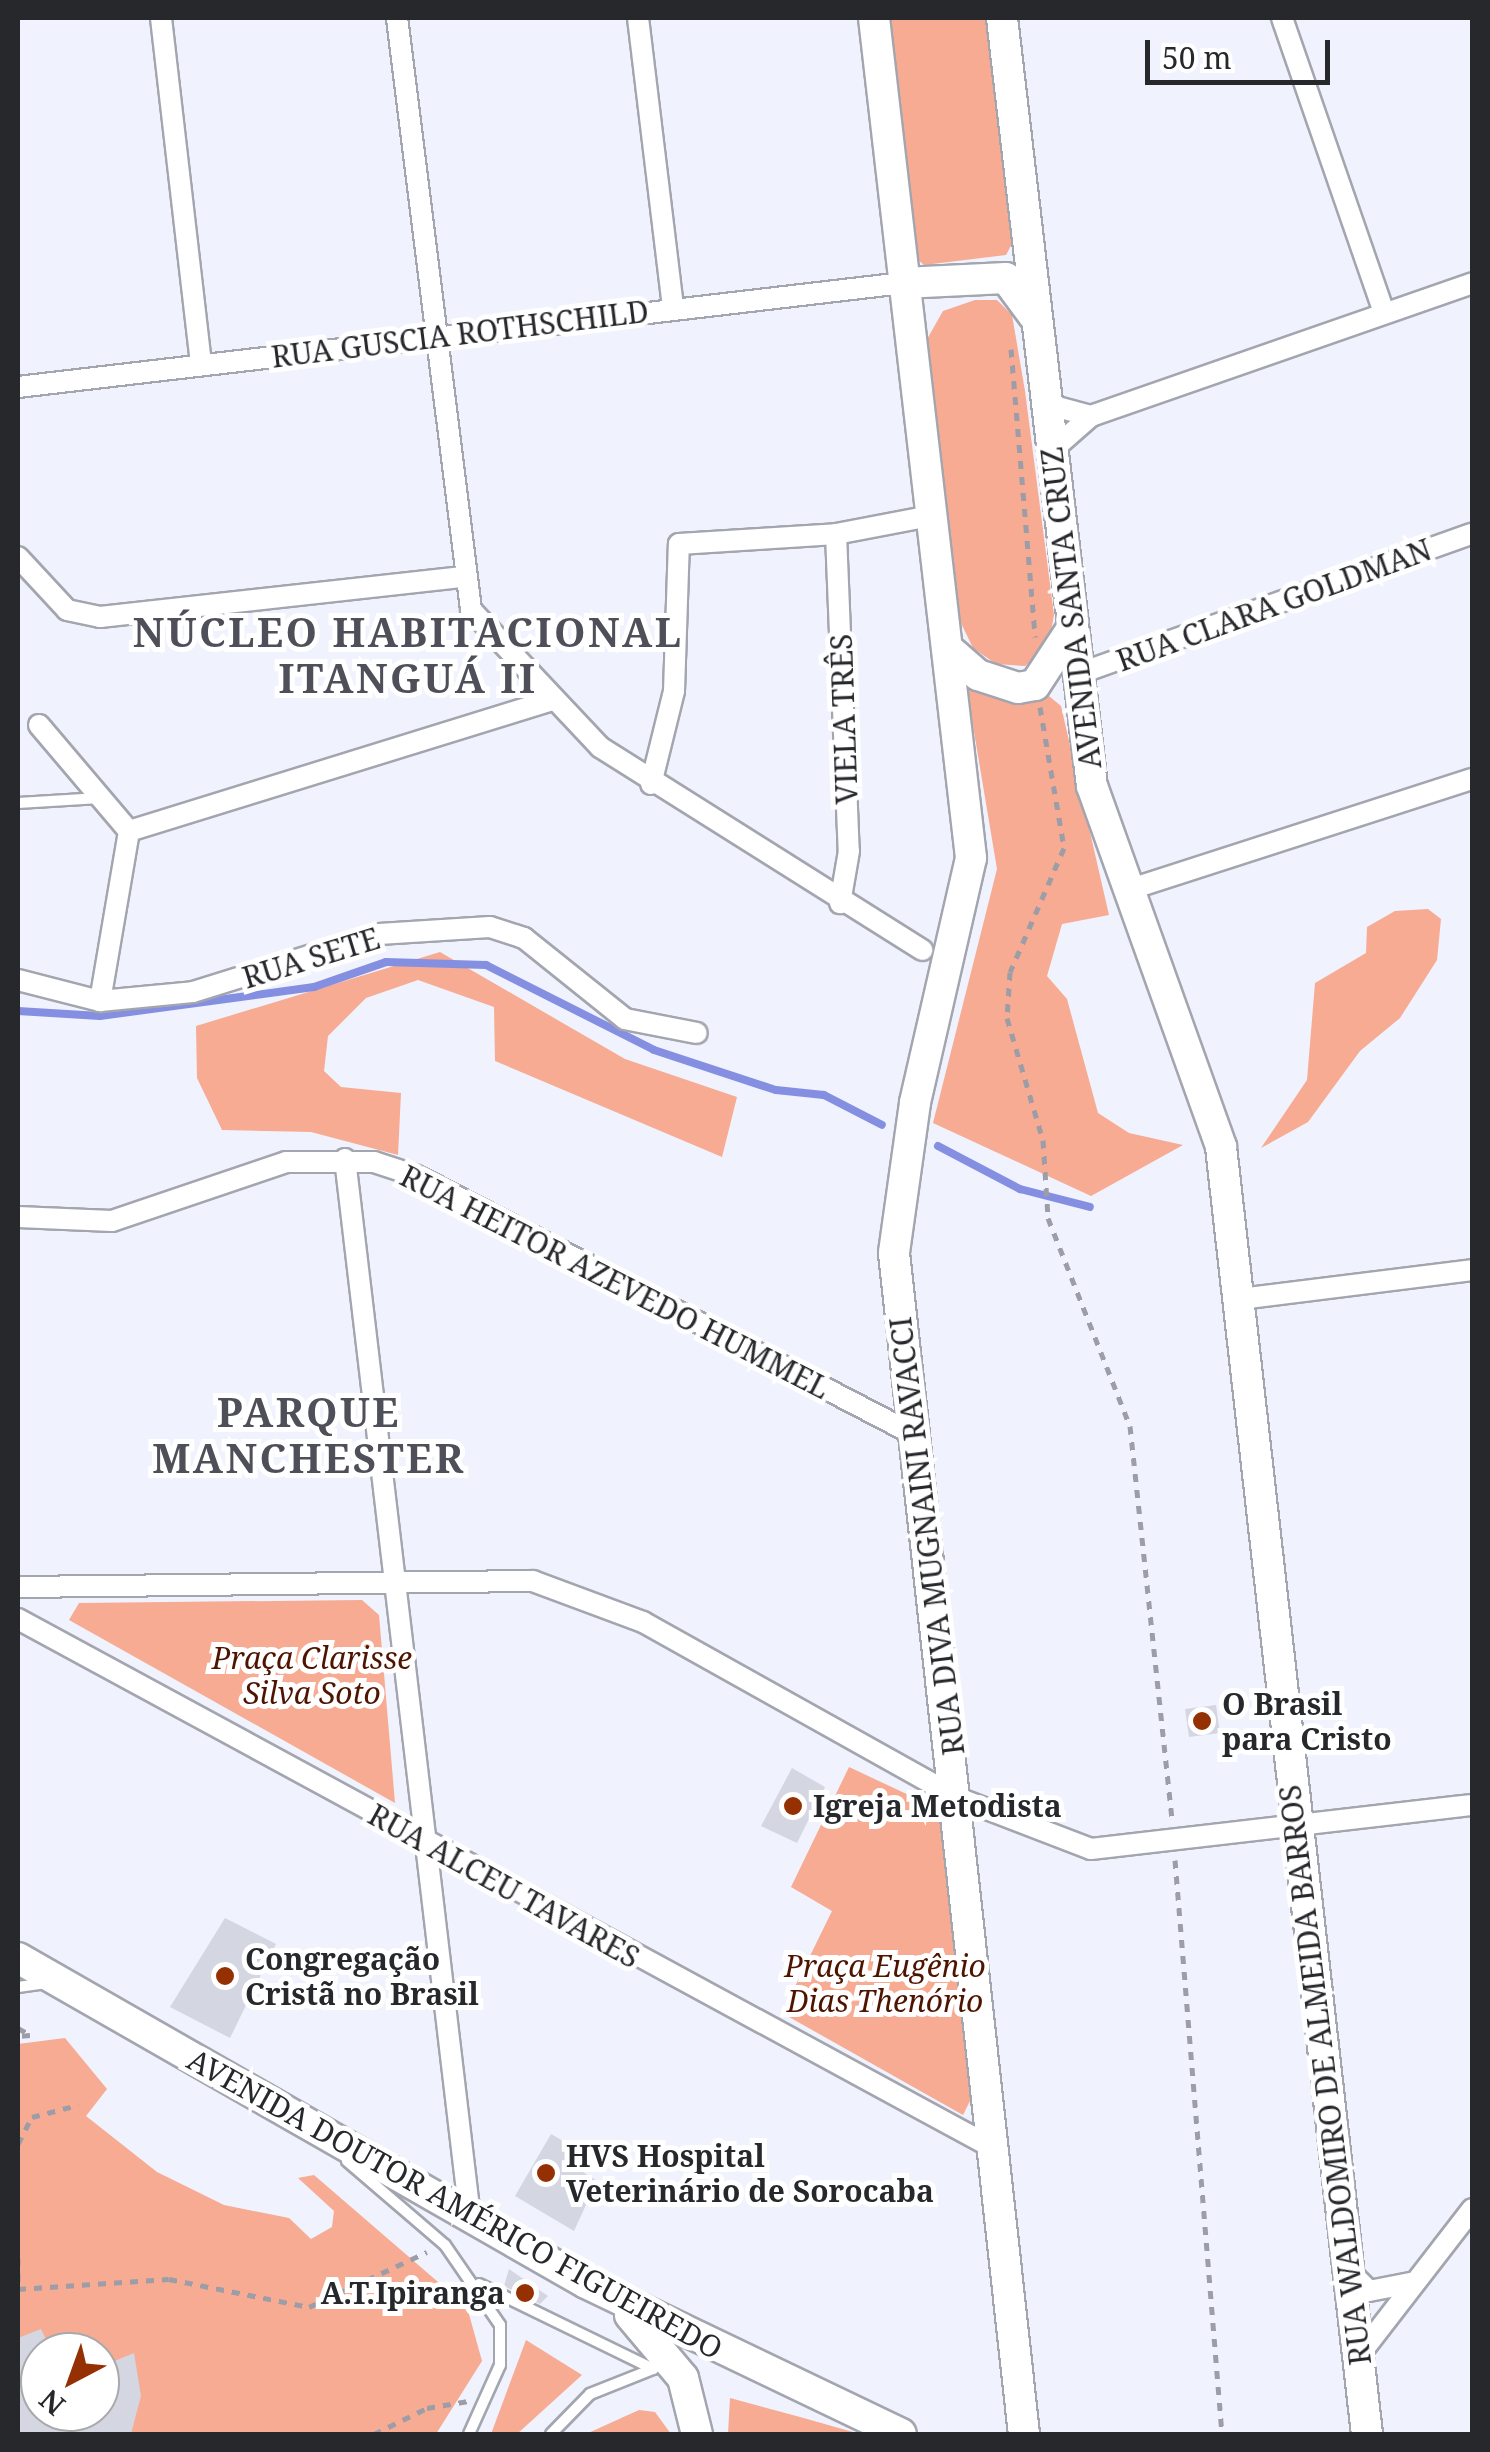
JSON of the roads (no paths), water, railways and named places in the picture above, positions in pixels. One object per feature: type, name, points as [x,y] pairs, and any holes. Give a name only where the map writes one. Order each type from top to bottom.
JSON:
[{"type":"main road","points":[[874,18],[947,648],[992,682],[1035,686],[1075,675]]},
{"type":"main road","name":"AVENIDA SANTA CRUZ","points":[[1002,18],[1024,331],[1046,404],[1069,634],[1092,786],[1221,1147],[1240,1298]]},
{"type":"main road","points":[[902,283],[1006,278]]},
{"type":"main road","points":[[1006,278],[1024,331]]},
{"type":"main road","points":[[909,338],[948,288],[1006,278]]},
{"type":"main road","points":[[1035,686],[1069,634]]},
{"type":"main road","name":"RUA DIVA MUGNAINI RAVACCI","points":[[947,648],[971,858],[956,942],[895,1204],[915,1435],[958,1798],[1024,2434]]},
{"type":"main road","name":"RUA WALDOMIRO DE ALMEIDA BARROS","points":[[1240,1298],[1296,1826],[1367,2434]]},
{"type":"main road","name":"AVENIDA DOUTOR AMÉRICO FIGUEIREDO","points":[[18,1958],[586,2283],[901,2434]]},
{"type":"main road","points":[[586,2283],[632,2316],[668,2374],[697,2434]]},
{"type":"street","points":[[161,18],[201,365]]},
{"type":"street","points":[[398,18],[461,577],[471,610],[550,702],[651,784],[922,950]]},
{"type":"street","points":[[638,18],[673,308]]},
{"type":"street","points":[[1282,18],[1384,312]]},
{"type":"street","name":"RUA GUSCIA ROTHSCHILD","points":[[18,387],[902,283]]},
{"type":"street","points":[[1051,451],[1091,416],[1472,283]]},
{"type":"street","points":[[1046,404],[1091,416]]},
{"type":"street","points":[[651,784],[674,690],[680,544],[836,534],[930,516]]},
{"type":"street","name":"VIELA TRÊS","points":[[836,534],[849,851],[840,902]]},
{"type":"street","name":"RUA CLARA GOLDMAN","points":[[1075,675],[1472,534]]},
{"type":"street","points":[[18,558],[67,610],[100,616],[461,577]]},
{"type":"street","points":[[129,831],[550,702]]},
{"type":"street","points":[[40,725],[129,831],[100,1001]]},
{"type":"street","points":[[1128,890],[1472,779]]},
{"type":"street","name":"RUA SETE","points":[[18,980],[100,1001],[209,988],[379,934],[490,927],[524,938],[625,1019],[697,1032]]},
{"type":"street","points":[[345,1160],[430,1847],[470,2216]]},
{"type":"street","name":"RUA HEITOR AZEVEDO HUMMEL","points":[[18,1216],[112,1221],[286,1162],[345,1160],[417,1176],[915,1435]]},
{"type":"street","points":[[1240,1298],[1472,1270]]},
{"type":"street","points":[[18,1587],[534,1581],[643,1622],[958,1798],[1092,1849],[1472,1804]]},
{"type":"street","name":"RUA ALCEU TAVARES","points":[[18,1618],[430,1847],[993,2148]]},
{"type":"street","points":[[422,2190],[443,2187],[464,2162]]},
{"type":"street","points":[[1356,2358],[1472,2210]]},
{"type":"street","points":[[1346,2267],[1369,2291],[1413,2282]]},
{"type":"lane","points":[[18,804],[101,798]]},
{"type":"lane","points":[[18,1987],[58,1980]]},
{"type":"lane","points":[[284,2110],[445,2245],[479,2284],[503,2341],[490,2397],[469,2434]]},
{"type":"lane","name":"AVENIDA DOUTOR AMÉRICO FIGUEIREDO","points":[[479,2284],[668,2374]]},
{"type":"lane","points":[[551,2434],[590,2394],[668,2374]]},
{"type":"waterway","points":[[18,1011],[100,1016],[314,987],[386,962],[486,965],[654,1050],[776,1090],[824,1095],[882,1125]]},
{"type":"waterway","points":[[938,1146],[1020,1189],[1090,1207]]},
{"type":"place","name":"O Brasil para Cristo","points":[[1202,1721]]},
{"type":"place","name":"Igreja Metodista","points":[[793,1806]]},
{"type":"place","name":"Congregação Cristã no Brasil","points":[[225,1976]]},
{"type":"place","name":"HVS Hospital Veterinário de Sorocaba","points":[[546,2173]]},
{"type":"place","name":"A.T.Ipiranga","points":[[525,2293]]},
{"type":"district","name":"NÚCLEO HABITACIONAL ITANGUÁ II","points":[[408,655]]},
{"type":"district","name":"PARQUE MANCHESTER","points":[[309,1435]]},
{"type":"park label","name":"Praça Clarisse Silva Soto","points":[[312,1675]]},
{"type":"park label","name":"Praça Eugênio Dias Thenório","points":[[885,1983]]}]
